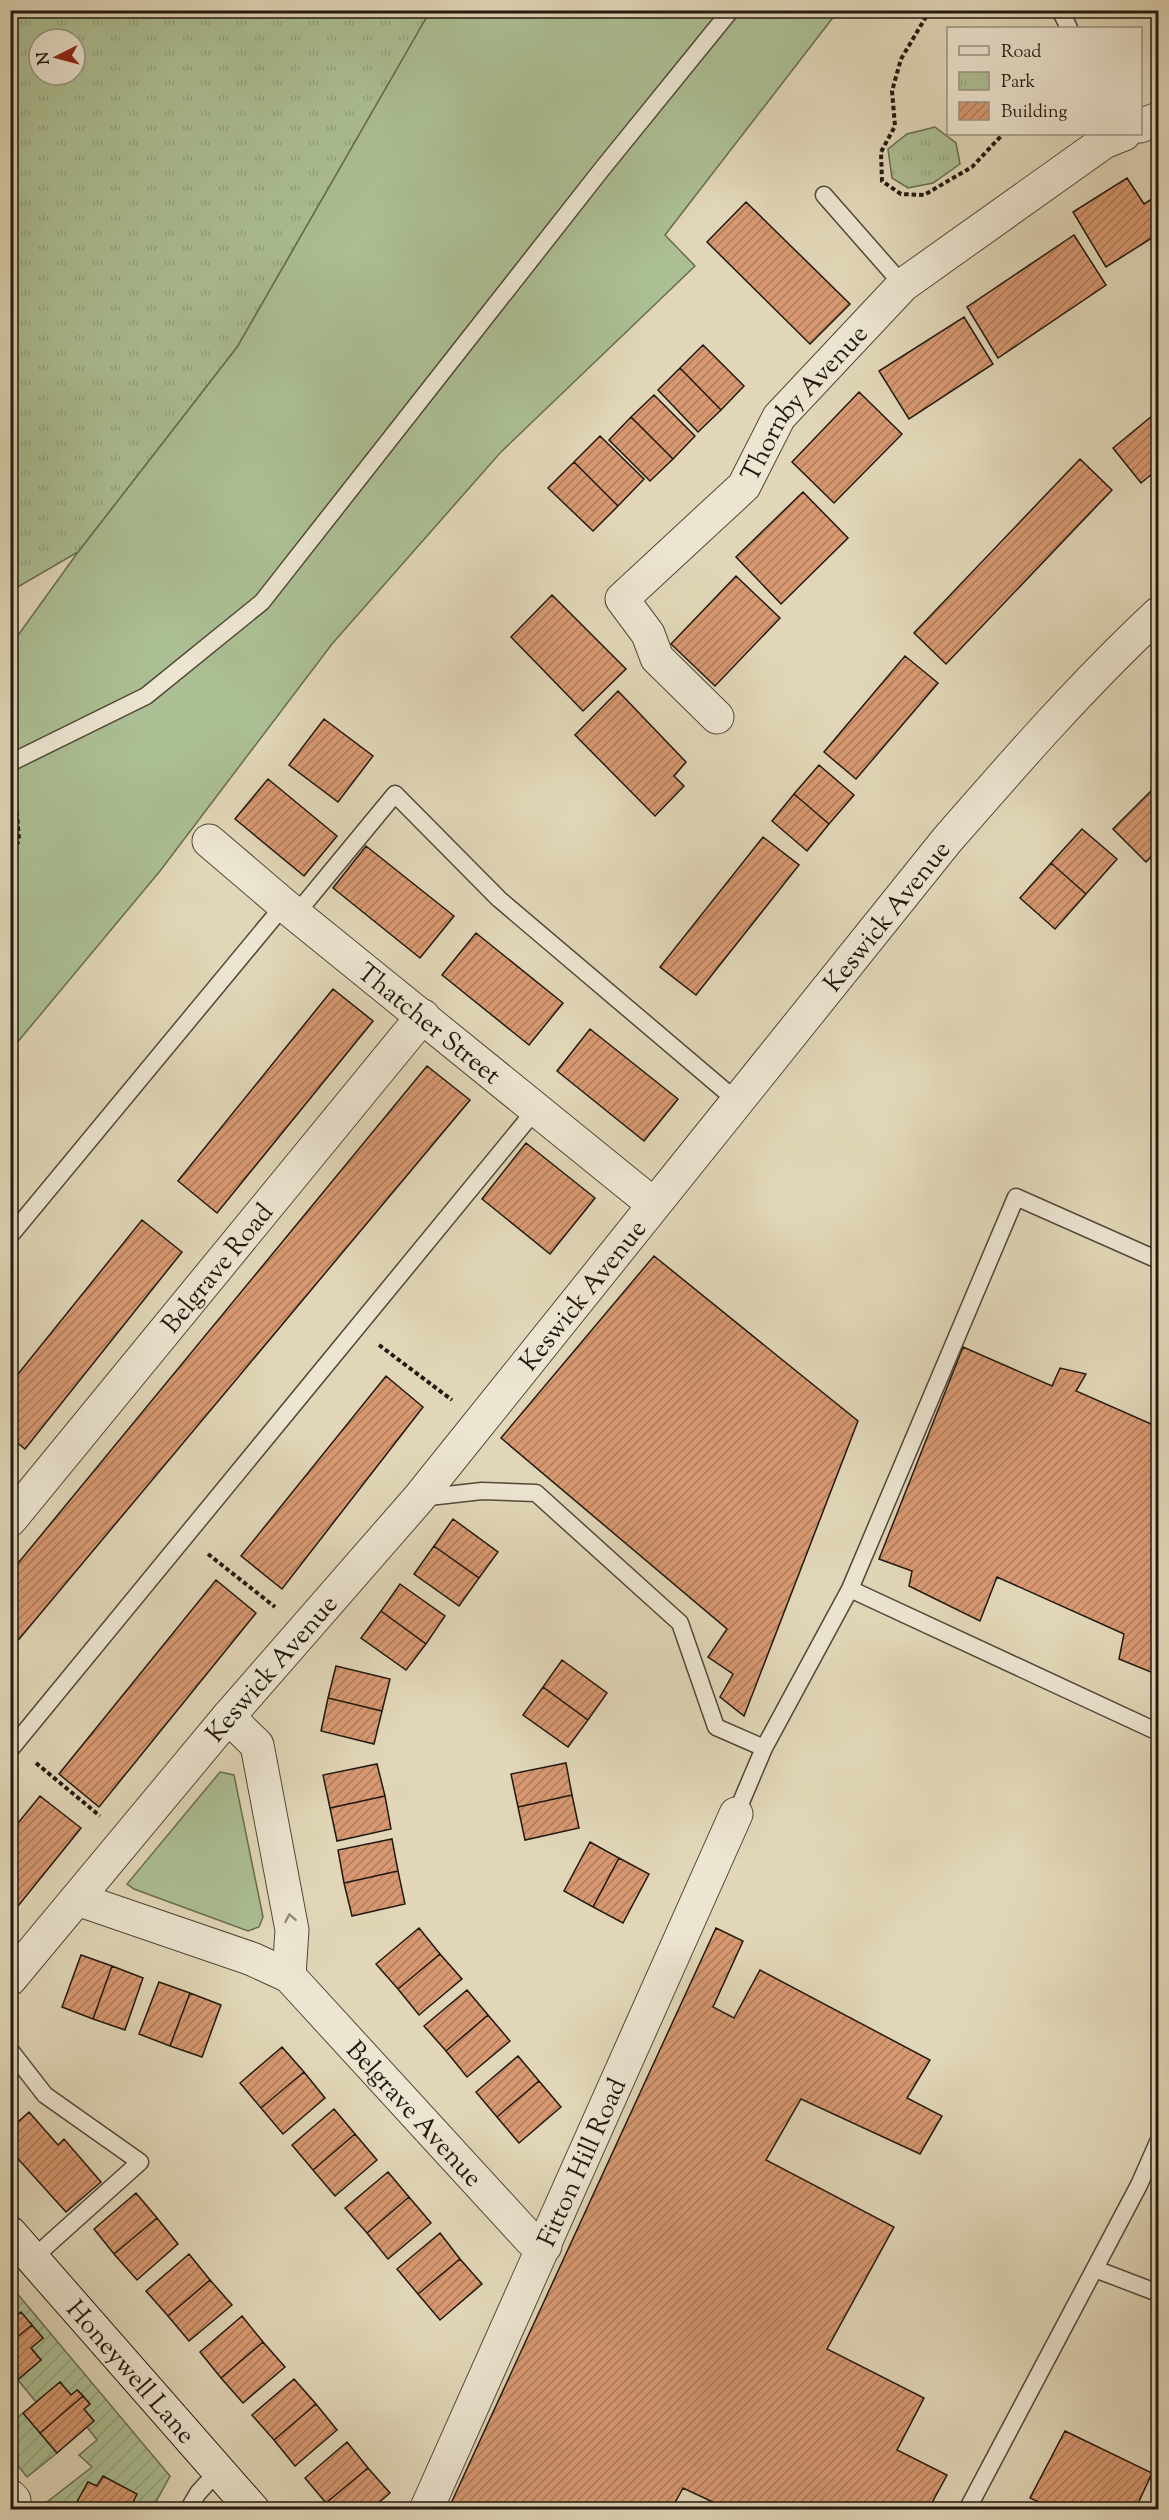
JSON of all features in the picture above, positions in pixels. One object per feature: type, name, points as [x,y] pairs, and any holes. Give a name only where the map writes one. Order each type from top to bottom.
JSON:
[{"type":"street","name":"Thornby Avenue","points":[[1142,125],[1158,119]]},
{"type":"street","name":"Thornby Avenue","points":[[717,717],[657,658],[648,633],[622,599],[744,486],[779,417],[903,285],[1104,142],[1119,135]]},
{"type":"street","name":"Keswick Avenue","points":[[10,1978],[228,1717],[419,1498],[947,840],[1032,742],[1120,650],[1158,614]]},
{"type":"street","name":"Thatcher Street","points":[[209,841],[653,1204]]},
{"type":"street","name":"Belgrave Road","points":[[10,1520],[423,1016]]},
{"type":"street","points":[[228,1717],[257,1745],[292,1930],[289,1977]]},
{"type":"street","name":"Fitton Hill Road","points":[[426,2510],[736,1815]]},
{"type":"street","name":"Belgrave Avenue","points":[[77,1899],[252,1959],[289,1977],[531,2240],[545,2246]]},
{"type":"street","name":"Honeywell Lane","points":[[10,2233],[253,2510]]},
{"type":"lane","points":[[11,763],[146,696],[262,602],[602,169],[731,10]]},
{"type":"lane","points":[[1060,10],[1068,27]]},
{"type":"lane","points":[[824,195],[903,285]]},
{"type":"lane","points":[[10,1236],[290,909],[395,794],[499,899],[737,1101]]},
{"type":"lane","points":[[12,1748],[537,1108]]},
{"type":"lane","points":[[736,1815],[764,1748],[850,1589],[1016,1197],[1158,1260]]},
{"type":"lane","points":[[419,1498],[482,1491],[536,1493],[680,1623],[716,1726],[764,1748]]},
{"type":"lane","points":[[850,1589],[1158,1732]]},
{"type":"lane","points":[[10,2050],[45,2095],[140,2162],[32,2259]]},
{"type":"lane","points":[[967,2510],[1095,2269],[1158,2142]]},
{"type":"lane","points":[[1095,2269],[1158,2293]]},
{"type":"lane","points":[[189,2510],[198,2493],[219,2470]]},
{"type":"path","points":[[930,10],[901,59],[892,91],[895,126],[881,152],[882,181],[901,195],[924,195],[972,167],[1002,135]]},
{"type":"path","points":[[10,860],[19,840],[11,763]]},
{"type":"path","points":[[357,1328],[452,1400]]},
{"type":"path","points":[[186,1536],[281,1612]]},
{"type":"path","points":[[12,1748],[109,1823]]},
{"type":"green space","points":[[11,10],[430,11],[237,347],[78,552],[11,591]]},
{"type":"green space","points":[[430,11],[838,11],[665,235],[695,266],[500,453],[332,644],[160,871],[11,1050],[11,645],[78,552],[237,347]]},
{"type":"green space","points":[[935,127],[956,143],[960,164],[933,183],[908,188],[892,178],[888,149],[907,134]]},
{"type":"green space","points":[[220,1772],[234,1775],[263,1917],[259,1927],[248,1931],[134,1889],[127,1884]]},
{"type":"green space","points":[[10,2285],[170,2476],[152,2509],[129,2509],[88,2482],[73,2509],[38,2509],[92,2467],[79,2455],[97,2440],[87,2427],[84,2409],[90,2404],[78,2390],[71,2395],[60,2382],[36,2402],[18,2380],[41,2360],[31,2348],[43,2338],[11,2321]]},
{"type":"green space","points":[[23,2413],[57,2453],[27,2477],[11,2457],[10,2424]]},
{"type":"building","points":[[1127,178],[1144,204],[1158,195],[1158,234],[1106,267],[1073,212]]},
{"type":"building","points":[[746,202],[850,304],[810,344],[707,242]]},
{"type":"building","points":[[1074,235],[1106,285],[998,358],[967,307]]},
{"type":"building","points":[[964,317],[993,364],[909,419],[879,371]]},
{"type":"building","points":[[703,345],[744,386],[721,410],[680,368]]},
{"type":"building","points":[[680,368],[721,410],[698,432],[658,390]]},
{"type":"building","points":[[859,392],[902,434],[834,503],[792,462]]},
{"type":"building","points":[[654,395],[695,436],[673,459],[631,417]]},
{"type":"building","points":[[1158,411],[1158,469],[1141,483],[1113,448]]},
{"type":"building","points":[[631,417],[673,459],[650,481],[609,440]]},
{"type":"building","points":[[600,436],[644,479],[618,506],[574,462]]},
{"type":"building","points":[[1080,459],[1112,490],[946,664],[914,633]]},
{"type":"building","points":[[574,462],[618,506],[593,531],[548,488]]},
{"type":"building","points":[[803,492],[848,538],[781,604],[736,557]]},
{"type":"building","points":[[736,576],[780,618],[715,686],[671,644]]},
{"type":"building","points":[[552,595],[626,669],[583,711],[511,637]]},
{"type":"building","points":[[905,656],[938,683],[856,779],[824,752]]},
{"type":"building","points":[[618,691],[686,762],[674,776],[684,786],[655,816],[575,735]]},
{"type":"building","points":[[324,719],[373,756],[338,802],[289,765]]},
{"type":"building","points":[[819,765],[854,795],[829,824],[794,794]]},
{"type":"building","points":[[268,779],[337,836],[304,876],[235,819]]},
{"type":"building","points":[[1158,784],[1158,850],[1146,862],[1113,829]]},
{"type":"building","points":[[794,794],[829,824],[807,851],[772,821]]},
{"type":"building","points":[[1082,829],[1117,859],[1086,894],[1051,863]]},
{"type":"building","points":[[763,837],[799,865],[696,995],[660,967]]},
{"type":"building","points":[[366,846],[454,916],[420,958],[333,888]]},
{"type":"building","points":[[1051,863],[1086,894],[1055,929],[1020,898]]},
{"type":"building","points":[[476,933],[563,1003],[529,1045],[442,975]]},
{"type":"building","points":[[333,989],[373,1021],[217,1213],[178,1181]]},
{"type":"building","points":[[590,1029],[678,1099],[644,1141],[557,1071]]},
{"type":"building","points":[[427,1066],[470,1100],[10,1650],[10,1573]]},
{"type":"building","points":[[526,1143],[595,1198],[550,1254],[482,1199]]},
{"type":"building","points":[[142,1220],[182,1252],[25,1449],[10,1437],[10,1384]]},
{"type":"building","points":[[654,1256],[858,1421],[744,1716],[720,1697],[733,1674],[708,1657],[727,1629],[501,1438]]},
{"type":"building","points":[[963,1347],[1052,1386],[1060,1368],[1086,1374],[1076,1391],[1158,1427],[1158,1675],[1119,1659],[1124,1634],[997,1577],[980,1621],[909,1586],[912,1571],[879,1559]]},
{"type":"building","points":[[386,1376],[423,1407],[282,1589],[241,1556]]},
{"type":"building","points":[[453,1519],[498,1552],[479,1578],[434,1546]]},
{"type":"building","points":[[434,1546],[479,1578],[459,1606],[414,1574]]},
{"type":"building","points":[[216,1580],[256,1613],[99,1807],[59,1774]]},
{"type":"building","points":[[400,1584],[445,1616],[426,1644],[381,1611]]},
{"type":"building","points":[[381,1611],[426,1644],[406,1670],[361,1638]]},
{"type":"building","points":[[562,1660],[607,1693],[588,1720],[543,1687]]},
{"type":"building","points":[[336,1666],[390,1679],[382,1711],[328,1698]]},
{"type":"building","points":[[543,1687],[588,1720],[568,1747],[523,1715]]},
{"type":"building","points":[[328,1698],[382,1711],[374,1744],[321,1731]]},
{"type":"building","points":[[566,1763],[572,1795],[518,1807],[511,1774]]},
{"type":"building","points":[[377,1764],[385,1796],[330,1808],[323,1775]]},
{"type":"building","points":[[572,1795],[579,1828],[525,1840],[518,1807]]},
{"type":"building","points":[[40,1796],[81,1828],[10,1916],[10,1833]]},
{"type":"building","points":[[385,1796],[391,1829],[337,1841],[330,1808]]},
{"type":"building","points":[[392,1839],[398,1871],[344,1883],[338,1850]]},
{"type":"building","points":[[590,1842],[619,1858],[593,1907],[564,1891]]},
{"type":"building","points":[[619,1858],[649,1874],[623,1923],[593,1907]]},
{"type":"building","points":[[398,1871],[405,1904],[352,1916],[344,1883]]},
{"type":"building","points":[[419,1928],[440,1954],[398,1989],[376,1964]]},
{"type":"building","points":[[716,1928],[743,1941],[713,2007],[734,2018],[760,1970],[930,2060],[907,2098],[942,2116],[920,2154],[801,2099],[766,2160],[894,2227],[827,2349],[924,2398],[897,2450],[947,2475],[928,2510],[715,2510],[717,2504],[683,2488],[671,2510],[448,2510]]},
{"type":"building","points":[[440,1954],[462,1979],[419,2015],[398,1989]]},
{"type":"building","points":[[81,1955],[112,1966],[93,2019],[62,2007]]},
{"type":"building","points":[[112,1966],[143,1978],[125,2030],[93,2019]]},
{"type":"building","points":[[159,1982],[190,1993],[170,2046],[139,2034]]},
{"type":"building","points":[[467,1990],[488,2015],[446,2051],[424,2026]]},
{"type":"building","points":[[190,1993],[221,2005],[202,2057],[170,2046]]},
{"type":"building","points":[[488,2015],[510,2041],[467,2077],[446,2051]]},
{"type":"building","points":[[282,2047],[304,2072],[261,2108],[240,2083]]},
{"type":"building","points":[[518,2056],[539,2081],[497,2117],[476,2092]]},
{"type":"building","points":[[304,2072],[325,2098],[283,2134],[261,2108]]},
{"type":"building","points":[[539,2081],[561,2107],[519,2143],[497,2117]]},
{"type":"building","points":[[334,2109],[355,2134],[313,2170],[292,2145]]},
{"type":"building","points":[[29,2112],[58,2145],[64,2139],[101,2182],[66,2212],[10,2150],[10,2129]]},
{"type":"building","points":[[355,2134],[377,2160],[335,2196],[313,2170]]},
{"type":"building","points":[[388,2172],[409,2197],[367,2233],[345,2208]]},
{"type":"building","points":[[136,2193],[157,2218],[114,2254],[94,2229]]},
{"type":"building","points":[[409,2197],[431,2223],[388,2259],[367,2233]]},
{"type":"building","points":[[157,2218],[178,2244],[137,2280],[114,2254]]},
{"type":"building","points":[[440,2233],[460,2259],[418,2294],[397,2269]]},
{"type":"building","points":[[189,2254],[210,2280],[168,2316],[146,2291]]},
{"type":"building","points":[[460,2259],[482,2284],[440,2320],[418,2294]]},
{"type":"building","points":[[210,2280],[232,2305],[189,2341],[168,2316]]},
{"type":"building","points":[[21,2312],[32,2325],[10,2343],[10,2321]]},
{"type":"building","points":[[242,2316],[263,2342],[221,2378],[200,2352]]},
{"type":"building","points":[[32,2325],[43,2338],[31,2348],[41,2360],[10,2386],[10,2343]]},
{"type":"building","points":[[263,2342],[285,2367],[243,2403],[221,2378]]},
{"type":"building","points":[[294,2379],[316,2404],[274,2440],[252,2415]]},
{"type":"building","points":[[60,2382],[71,2395],[77,2390],[83,2396],[40,2433],[23,2413]]},
{"type":"building","points":[[83,2396],[90,2404],[84,2409],[94,2421],[57,2453],[40,2433]]},
{"type":"building","points":[[316,2404],[337,2430],[295,2466],[274,2440]]},
{"type":"building","points":[[1065,2431],[1152,2473],[1135,2510],[1056,2510],[1030,2498]]},
{"type":"building","points":[[347,2442],[368,2468],[326,2503],[305,2478]]},
{"type":"building","points":[[368,2468],[390,2493],[370,2510],[331,2510],[326,2503]]},
{"type":"building","points":[[103,2476],[137,2494],[129,2510],[73,2509],[88,2482],[97,2486]]}]
